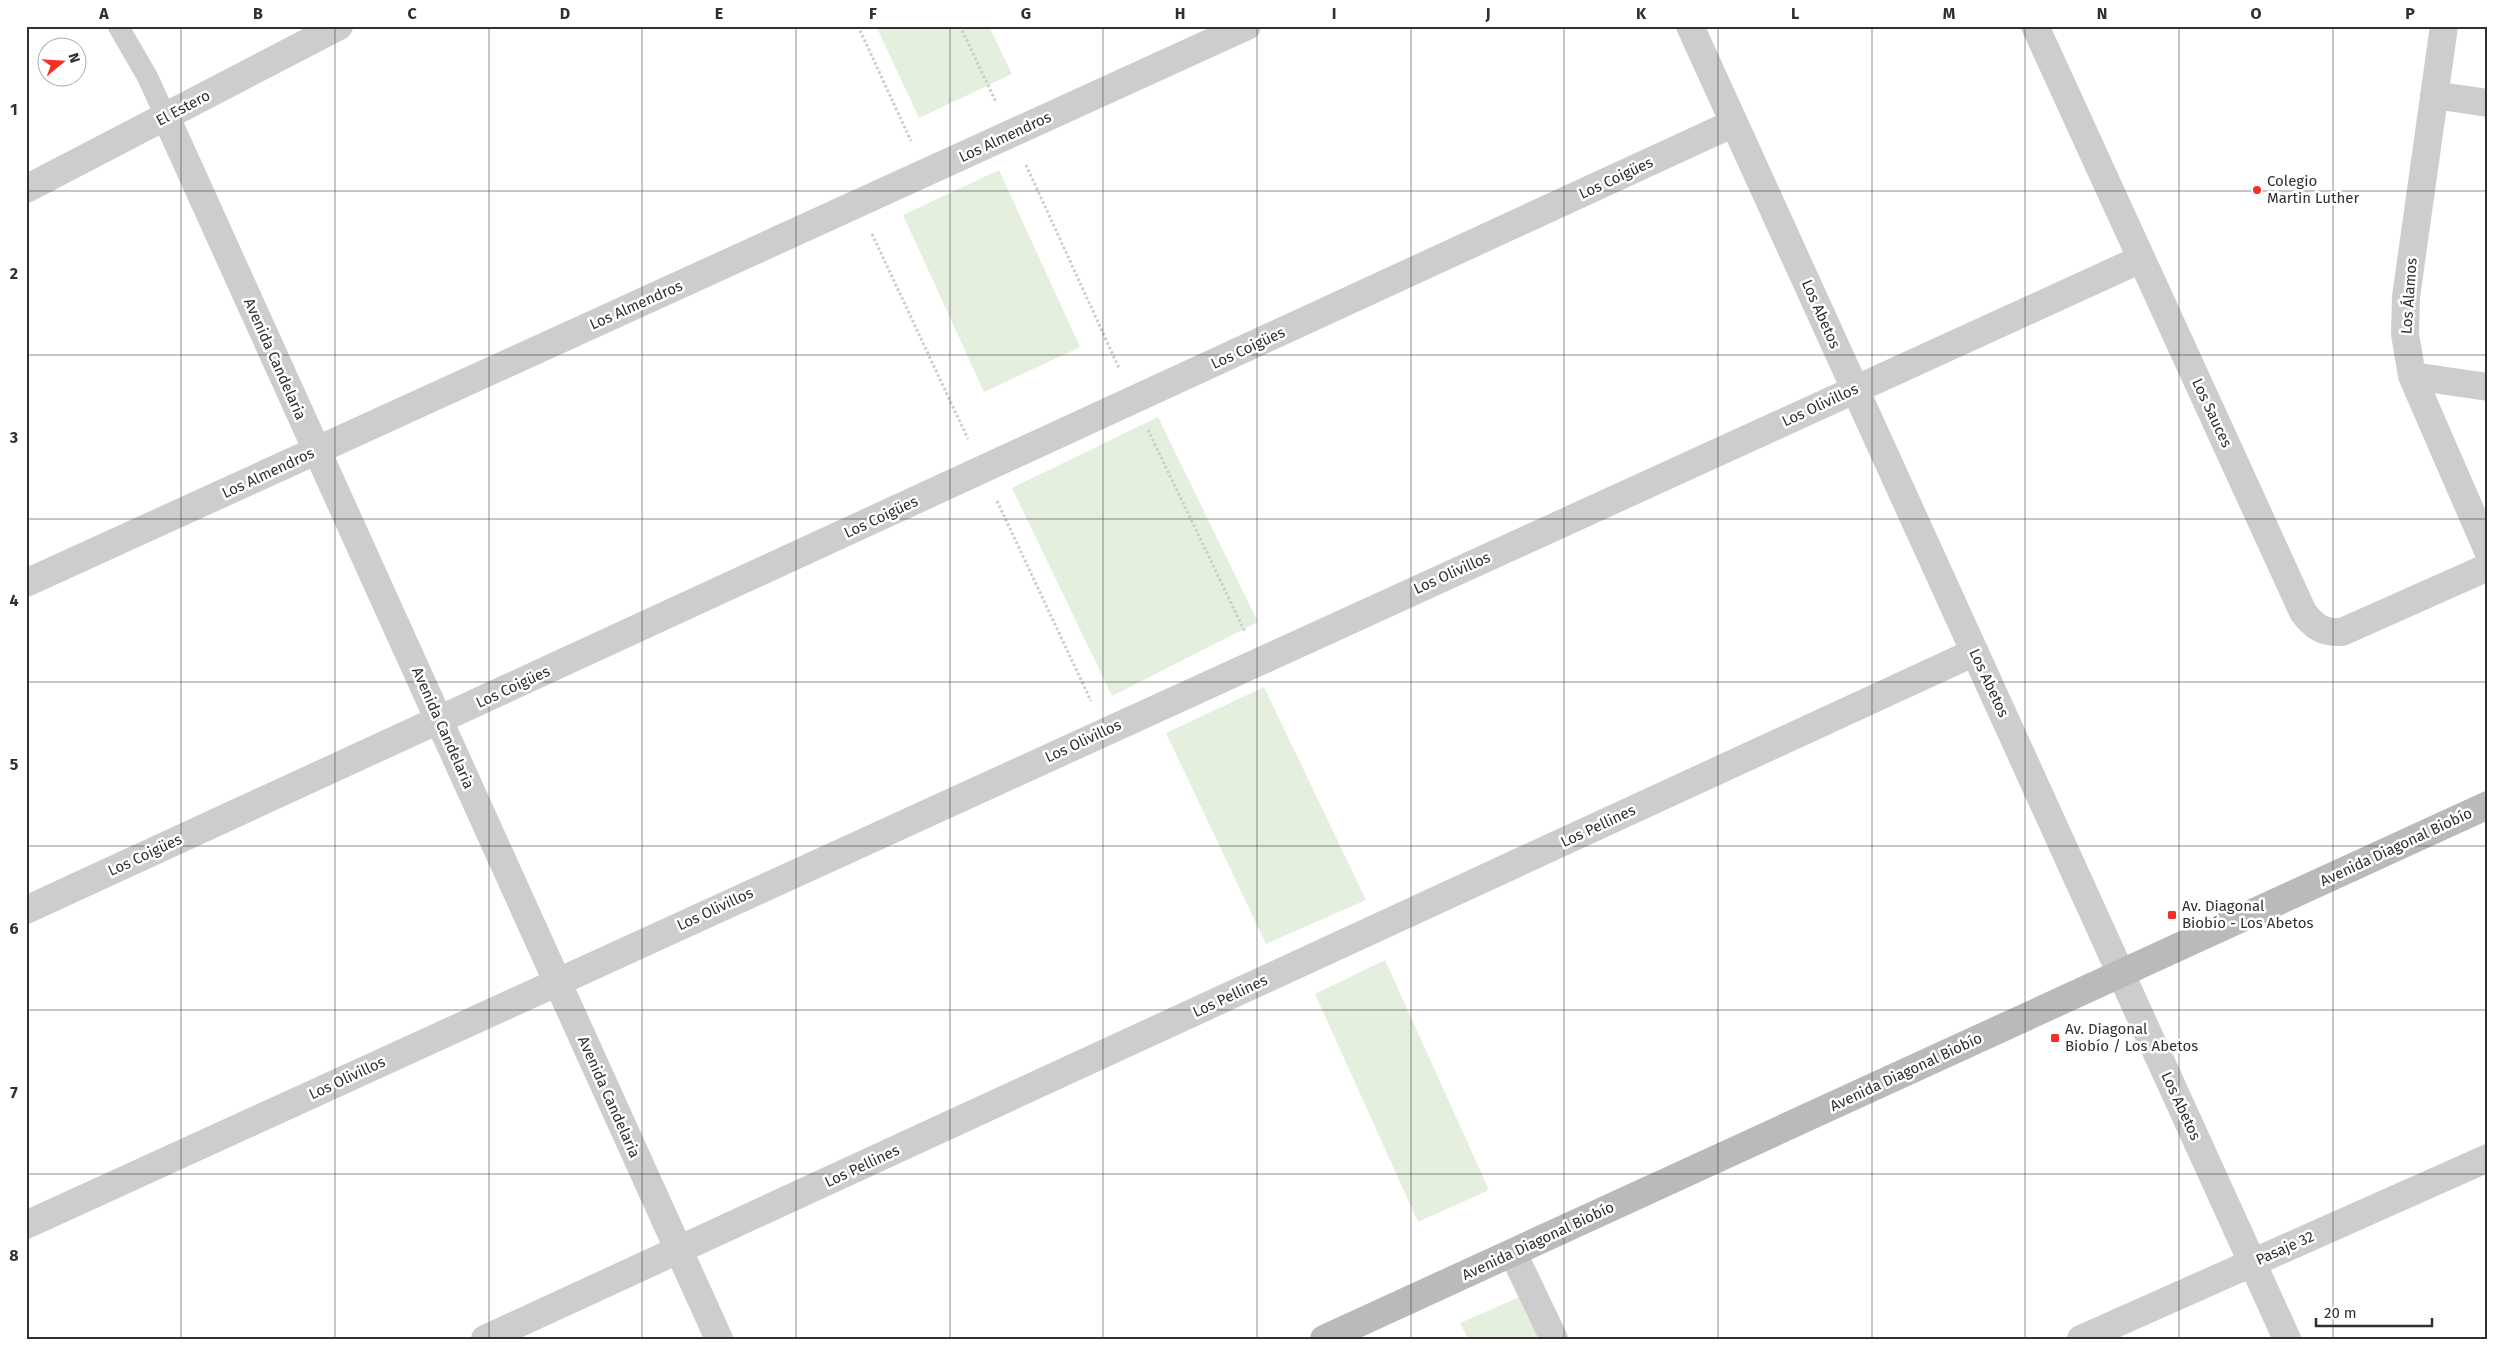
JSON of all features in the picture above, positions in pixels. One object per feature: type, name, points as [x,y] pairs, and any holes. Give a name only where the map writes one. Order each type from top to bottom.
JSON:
[{"type":"main road","name":"Avenida Diagonal Biobío","points":[[1324,1339],[2488,805]]},
{"type":"street","name":"El Estero","points":[[26,189],[338,26]]},
{"type":"street","name":"Los Almendros","points":[[26,583],[1247,26]]},
{"type":"street","name":"Los Abetos","points":[[1690,26],[2287,1339]]},
{"type":"street","name":"Los Sauces","points":[[2035,26],[2303,612],[2310,623],[2321,630],[2342,632],[2488,567]]},
{"type":"street","name":"Los Álamos","points":[[2444,26],[2406,297],[2405,334],[2412,376],[2488,551]]},
{"type":"street","points":[[2434,95],[2488,103]]},
{"type":"street","name":"Avenida Candelaria","points":[[166,116],[719,1339]]},
{"type":"street","name":"Los Coigües","points":[[26,910],[440,721],[1734,123]]},
{"type":"street","name":"Los Olivillos","points":[[26,1225],[2141,259]]},
{"type":"street","points":[[2412,376],[2488,388]]},
{"type":"street","name":"Los Pellines","points":[[485,1339],[1975,652]]},
{"type":"street","name":"Pasaje 32","points":[[2082,1339],[2488,1158]]},
{"type":"street","points":[[1513,1252],[1554,1339]]},
{"type":"lane","points":[[118,26],[147,76],[166,116]]},
{"type":"path","points":[[858,26],[926,173]]},
{"type":"path","points":[[960,26],[1134,400],[1260,661]]},
{"type":"green space","points":[[876,26],[989,26],[1012,74],[919,118]]},
{"type":"green space","points":[[999,170],[1080,347],[984,392],[903,215]]},
{"type":"green space","points":[[1158,417],[1258,622],[1112,696],[1012,488]]},
{"type":"green space","points":[[1264,687],[1366,900],[1266,944],[1166,733]]},
{"type":"green space","points":[[1385,960],[1489,1190],[1418,1222],[1315,994]]},
{"type":"green space","points":[[1522,1296],[1542,1339],[1468,1339],[1460,1323]]},
{"type":"place","name":"Colegio Martin Luther","points":[[2257,190]]},
{"type":"place","name":"Av. Diagonal Biobío - Los Abetos","points":[[2172,915]]},
{"type":"place","name":"Av. Diagonal Biobío / Los Abetos","points":[[2055,1038]]}]
